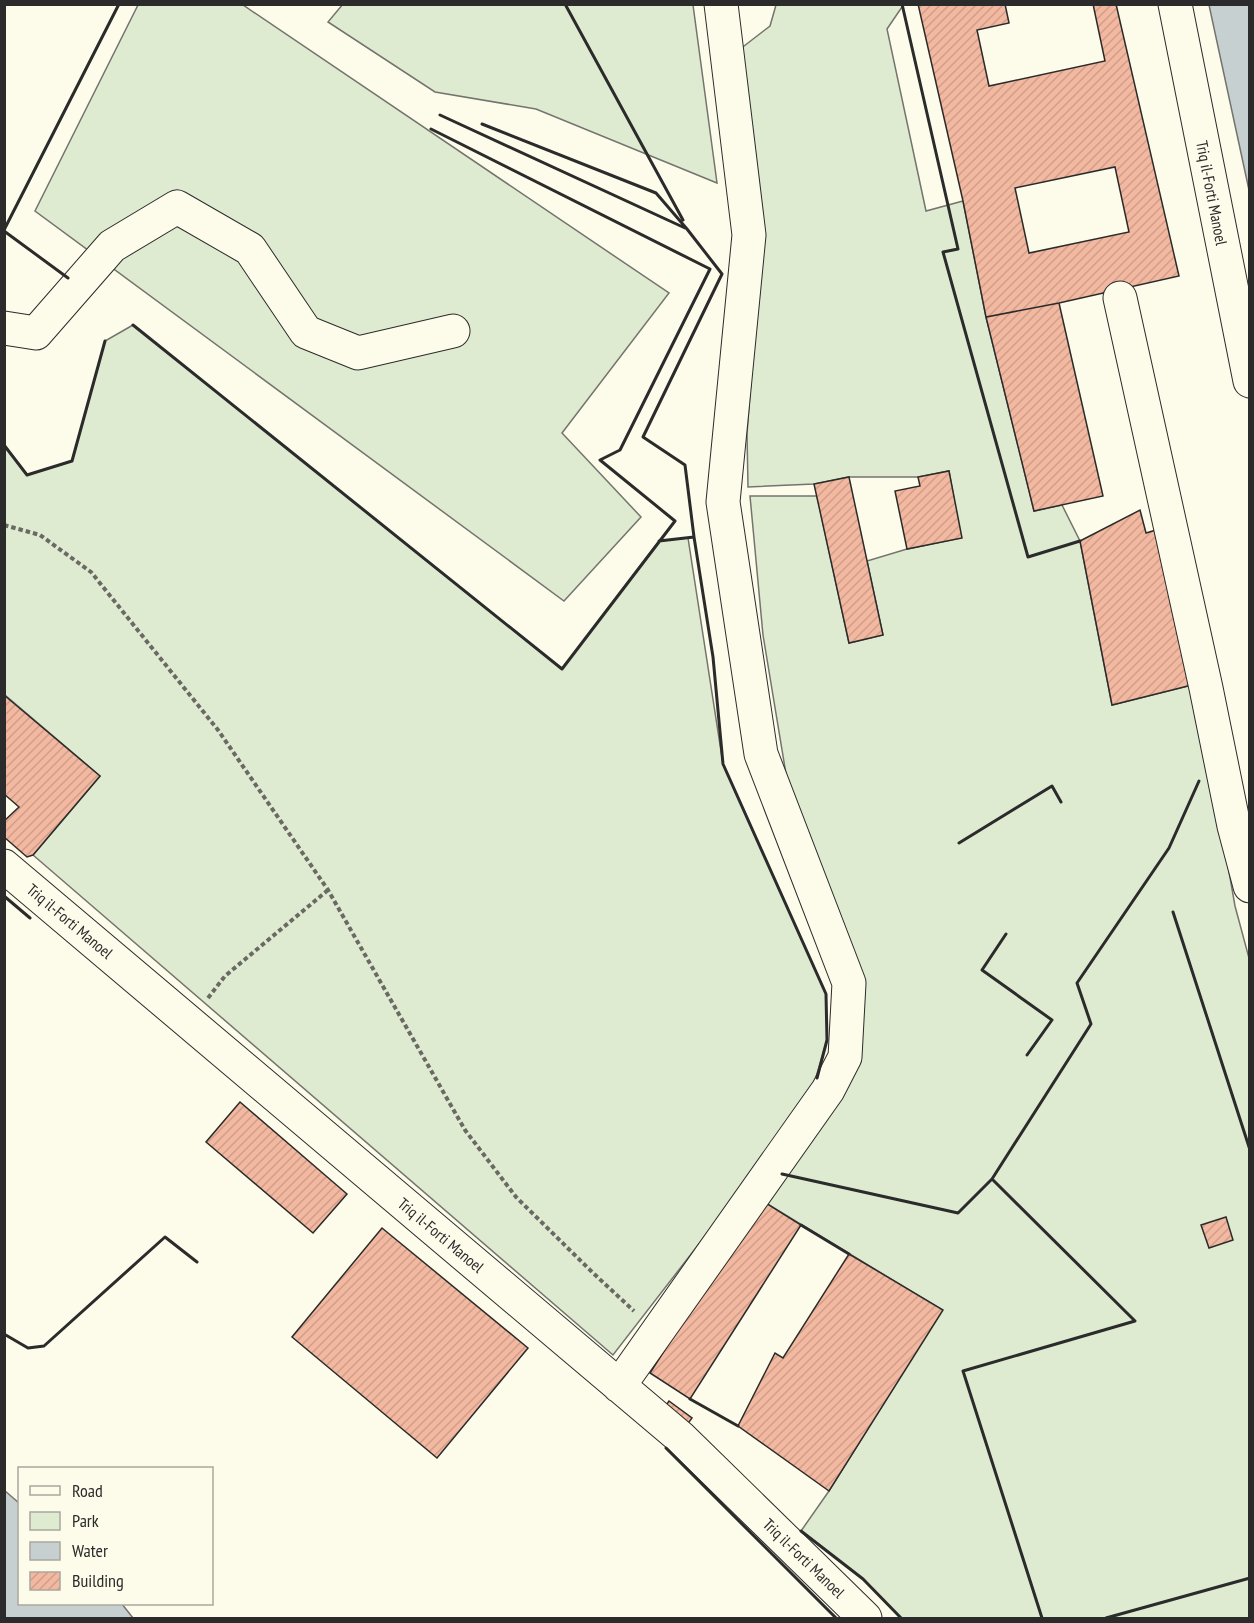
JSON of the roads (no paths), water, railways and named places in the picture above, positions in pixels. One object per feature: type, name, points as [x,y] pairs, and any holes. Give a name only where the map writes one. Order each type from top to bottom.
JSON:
[{"type":"street","points":[[619,1386],[828,1090],[845,1057],[849,983],[761,754],[723,502],[749,236],[721,4]]},
{"type":"street","name":"Triq il-Forti Manoel","points":[[1175,4],[1250,381]]},
{"type":"street","points":[[4,328],[36,333],[112,246],[177,207],[250,249],[306,332],[358,353],[453,331]]},
{"type":"street","points":[[1120,298],[1203,677],[1233,826],[1250,886]]},
{"type":"street","name":"Triq il-Forti Manoel","points":[[4,866],[680,1437],[865,1618]]},
{"type":"water","points":[[1209,5],[1249,5],[1249,190]]},
{"type":"water","points":[[4,1490],[18,1502],[18,1605],[123,1605],[133,1618],[5,1618]]}]
